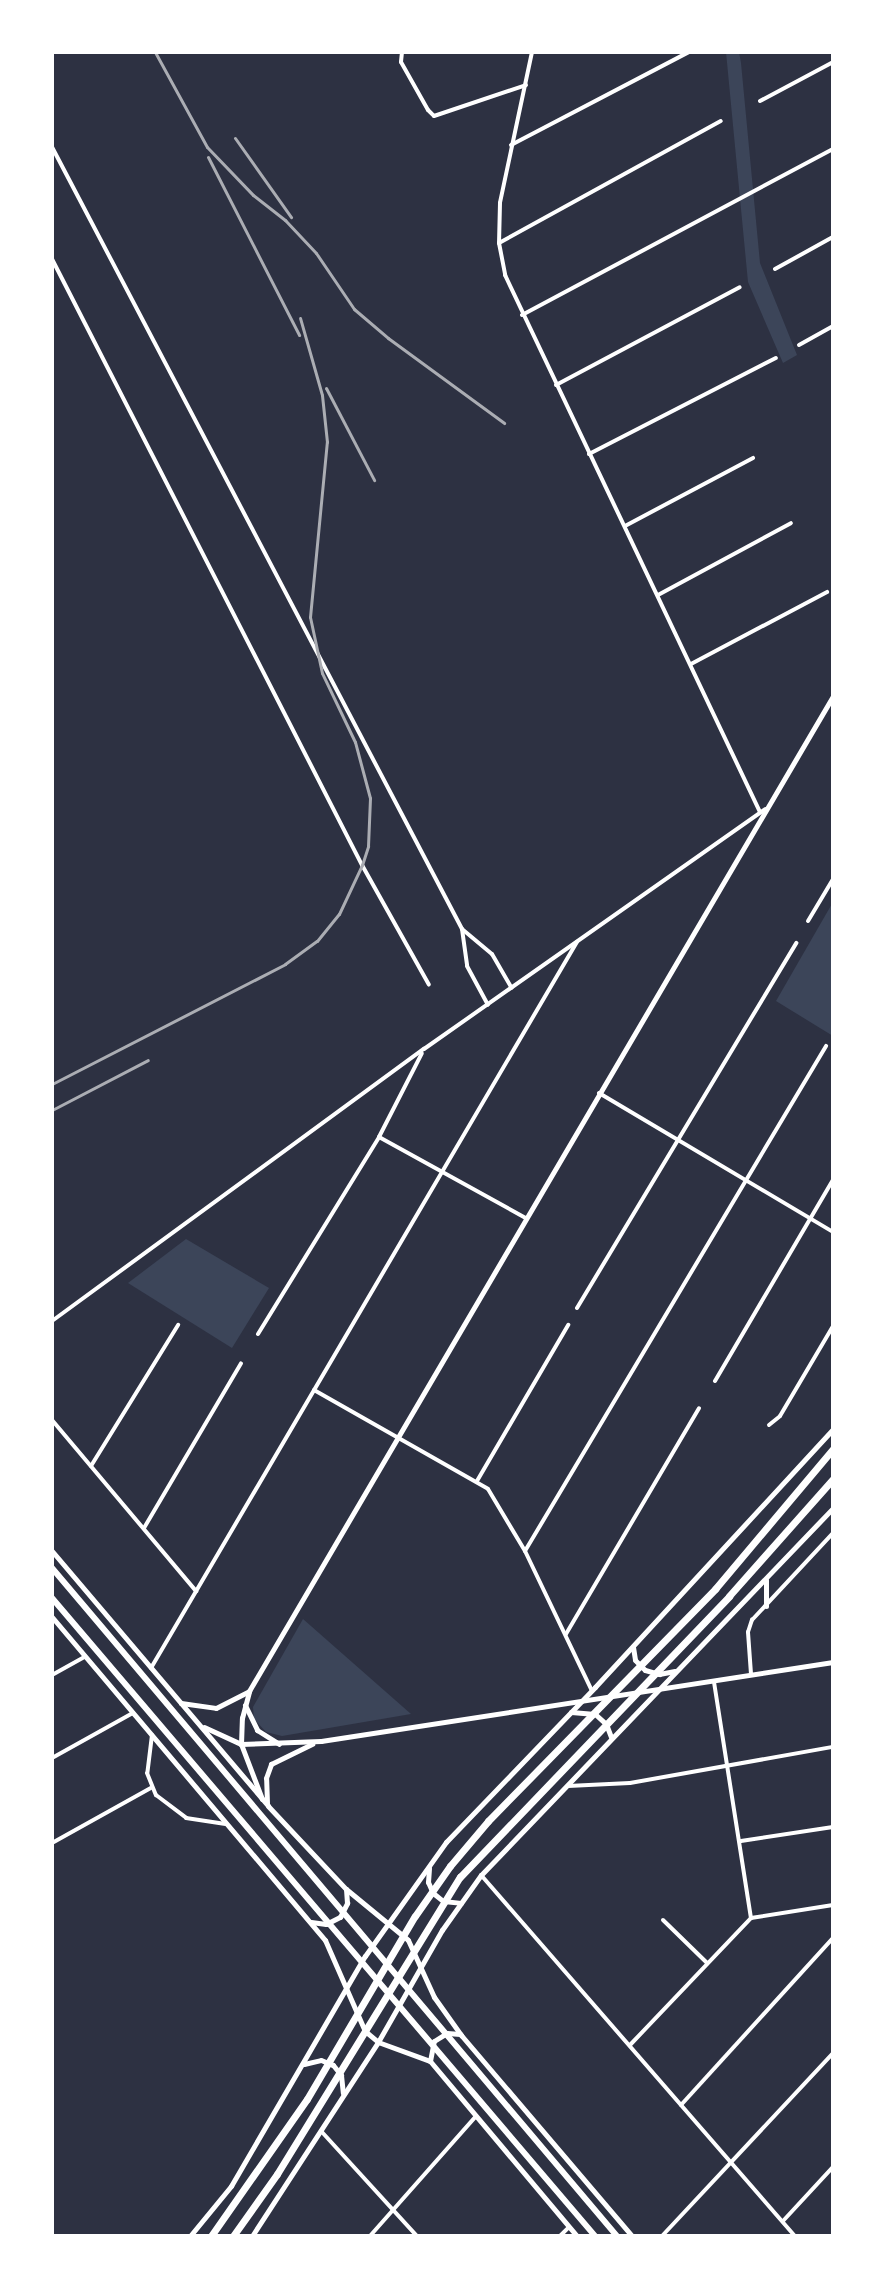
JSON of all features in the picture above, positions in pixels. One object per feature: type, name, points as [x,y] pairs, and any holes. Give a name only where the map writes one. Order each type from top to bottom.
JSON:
[{"type":"highway","points":[[211,2236],[307,2099],[415,1916],[450,1866],[488,1821],[715,1589],[833,1449]]},
{"type":"highway","points":[[233,2236],[277,2174],[460,1877],[729,1596],[833,1479]]},
{"type":"main road","points":[[52,1568],[617,2236]]},
{"type":"main road","points":[[52,1598],[595,2236]]},
{"type":"street","points":[[402,52],[401,62],[434,116],[526,85]]},
{"type":"street","points":[[532,52],[500,203],[499,243],[505,275],[589,455],[763,810]]},
{"type":"street","points":[[511,145],[689,52]]},
{"type":"street","points":[[760,101],[833,62]]},
{"type":"street","points":[[499,243],[721,121]]},
{"type":"street","points":[[52,147],[462,929],[467,966],[488,1005]]},
{"type":"street","points":[[522,315],[833,149]]},
{"type":"street","points":[[775,269],[833,237]]},
{"type":"street","points":[[52,259],[362,865],[429,985]]},
{"type":"street","points":[[556,385],[740,287]]},
{"type":"street","points":[[799,345],[833,326]]},
{"type":"street","points":[[589,455],[776,358]]},
{"type":"street","points":[[625,526],[753,458]]},
{"type":"street","points":[[658,595],[791,523]]},
{"type":"street","points":[[691,664],[827,592]]},
{"type":"street","points":[[262,1799],[241,1744],[249,1691],[763,810],[833,696]]},
{"type":"street","points":[[52,1321],[424,1049],[763,810]]},
{"type":"street","points":[[808,921],[833,879]]},
{"type":"street","points":[[462,929],[492,954],[512,988]]},
{"type":"street","points":[[151,1668],[578,939]]},
{"type":"street","points":[[577,1308],[796,943]]},
{"type":"street","points":[[525,1551],[826,1046]]},
{"type":"street","points":[[258,1334],[379,1137],[424,1049]]},
{"type":"street","points":[[599,1093],[833,1232]]},
{"type":"street","points":[[379,1137],[526,1218]]},
{"type":"street","points":[[715,1381],[833,1180]]},
{"type":"street","points":[[91,1466],[178,1325]]},
{"type":"street","points":[[477,1481],[568,1325]]},
{"type":"street","points":[[769,1425],[780,1416],[833,1326]]},
{"type":"street","points":[[144,1528],[241,1363]]},
{"type":"street","points":[[314,1390],[477,1481],[494,1497],[525,1551],[592,1691]]},
{"type":"street","points":[[566,1634],[699,1408]]},
{"type":"street","points":[[52,1420],[196,1591]]},
{"type":"street","points":[[190,2236],[231,2186],[388,1922],[431,1863],[482,1802],[592,1691],[833,1429]]},
{"type":"street","points":[[252,2236],[378,2042],[420,1964],[481,1875],[833,1508]]},
{"type":"street","points":[[751,1675],[749,1628],[833,1533]]},
{"type":"street","points":[[52,1551],[268,1806],[346,1889],[388,1922],[413,1947],[434,1997],[461,2035],[632,2236]]},
{"type":"street","points":[[766,1579],[766,1606]]},
{"type":"street","points":[[52,1617],[230,1825],[332,1951],[362,2026],[378,2042],[430,2061],[577,2236]]},
{"type":"street","points":[[633,1646],[635,1660],[645,1670],[659,1674],[679,1669]]},
{"type":"street","points":[[52,1675],[86,1656]]},
{"type":"street","points":[[200,1725],[241,1744],[321,1741],[833,1662]]},
{"type":"street","points":[[714,1682],[751,1918]]},
{"type":"street","points":[[180,1703],[216,1708],[249,1691]]},
{"type":"street","points":[[245,1704],[257,1730],[280,1744]]},
{"type":"street","points":[[569,1712],[581,1710],[595,1714],[606,1724],[611,1738]]},
{"type":"street","points":[[52,1758],[133,1713]]},
{"type":"street","points":[[152,1735],[147,1773],[151,1788],[166,1806],[186,1818],[230,1825]]},
{"type":"street","points":[[268,1806],[266,1778],[271,1764],[285,1754],[321,1741]]},
{"type":"street","points":[[568,1786],[630,1783],[833,1747]]},
{"type":"street","points":[[52,1843],[151,1788]]},
{"type":"street","points":[[741,1841],[833,1827]]},
{"type":"street","points":[[431,1863],[428,1882],[433,1893],[449,1903],[462,1902]]},
{"type":"street","points":[[481,1875],[795,2236]]},
{"type":"street","points":[[310,1922],[326,1924],[340,1917],[347,1903],[346,1889]]},
{"type":"street","points":[[630,2045],[751,1918],[833,1905]]},
{"type":"street","points":[[663,1920],[707,1963]]},
{"type":"street","points":[[681,2105],[833,1938]]},
{"type":"street","points":[[430,2061],[431,2047],[440,2036],[461,2035]]},
{"type":"street","points":[[662,2236],[833,2053]]},
{"type":"street","points":[[303,2065],[321,2060],[333,2065],[344,2081],[343,2094]]},
{"type":"street","points":[[370,2236],[476,2116]]},
{"type":"street","points":[[321,2131],[417,2236]]},
{"type":"street","points":[[783,2221],[833,2167]]},
{"type":"street","points":[[560,2236],[569,2227]]},
{"type":"shaded area","points":[[726,52],[739,52],[741,63],[760,263],[797,355],[783,363],[748,282]]},
{"type":"shaded area","points":[[833,902],[833,1036],[776,1001]]},
{"type":"shaded area","points":[[186,1239],[269,1288],[232,1348],[128,1283]]},
{"type":"shaded area","points":[[303,1619],[411,1714],[282,1736],[266,1732],[254,1719],[253,1707]]},
{"type":"railway","points":[[155,52],[207,147],[316,253],[354,309],[388,338],[504,423]]},
{"type":"railway","points":[[235,138],[291,217]]},
{"type":"railway","points":[[208,157],[299,335]]},
{"type":"railway","points":[[52,1084],[285,964],[317,941],[339,914],[362,865],[368,846],[370,798],[355,742],[322,673],[310,617],[327,442],[322,395],[300,318]]},
{"type":"railway","points":[[326,388],[374,480]]},
{"type":"railway","points":[[52,1110],[148,1060]]}]
